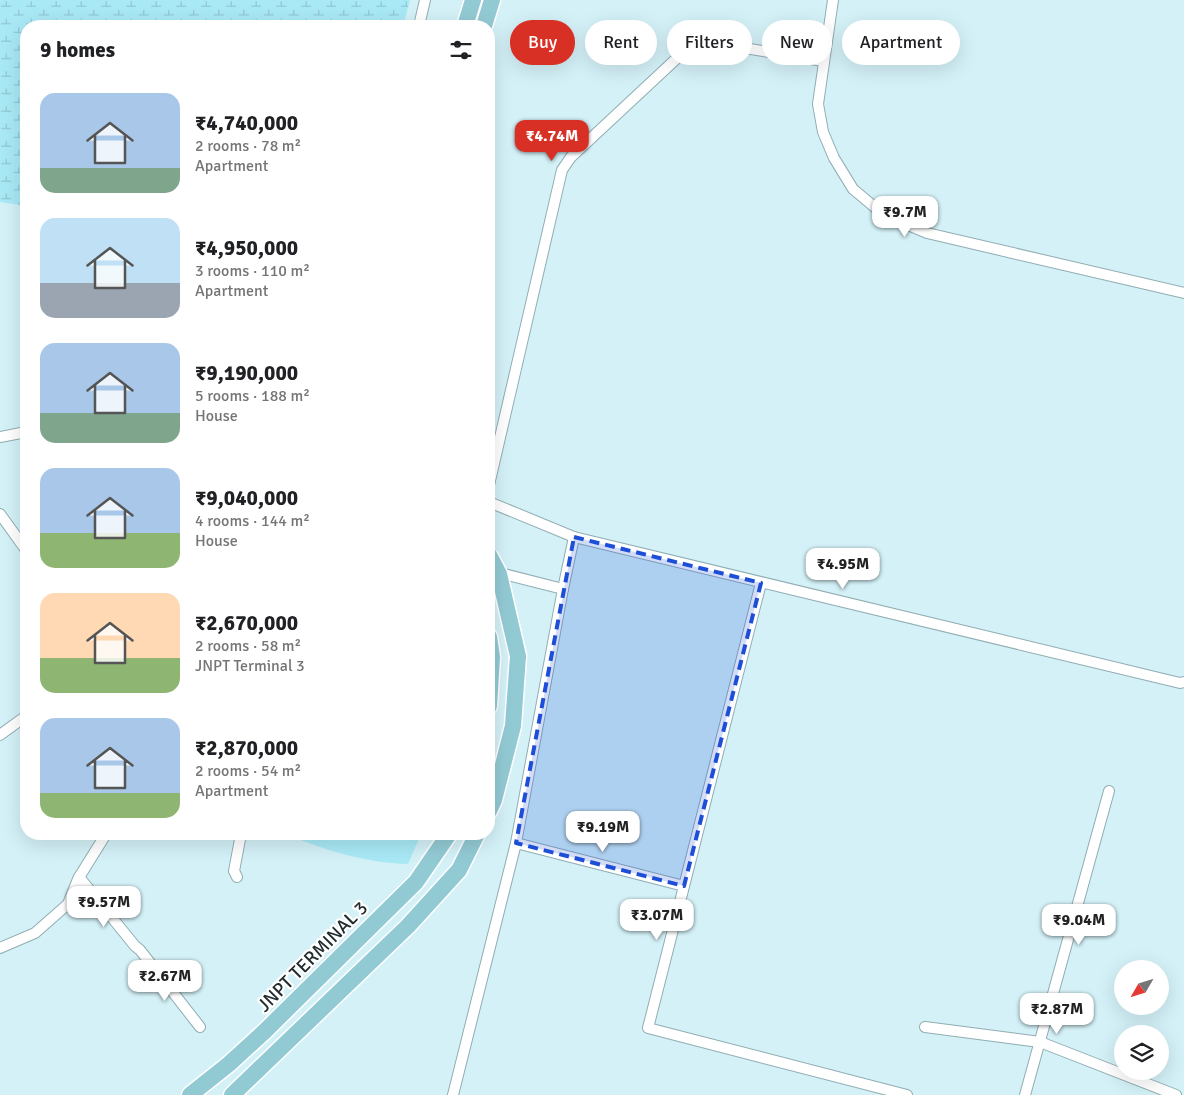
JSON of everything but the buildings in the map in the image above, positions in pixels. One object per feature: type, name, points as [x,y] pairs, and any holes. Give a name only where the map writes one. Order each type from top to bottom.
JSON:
[{"type":"main road","points":[[467,20],[473,0]]},
{"type":"main road","points":[[486,20],[492,0]]},
{"type":"main road","points":[[495,566],[499,574],[518,656],[512,726],[495,796]]},
{"type":"main road","name":"JNPT TERMINAL 3","points":[[190,1095],[229,1064],[265,1031],[416,882],[446,840]]},
{"type":"main road","points":[[232,1095],[408,926],[459,870],[474,840]]},
{"type":"street","points":[[420,20],[425,0]]},
{"type":"street","points":[[830,20],[833,0]]},
{"type":"street","points":[[495,459],[562,170],[571,157],[690,46],[702,41],[762,51]]},
{"type":"street","points":[[823,65],[818,104],[823,132],[834,158],[852,190],[884,215],[927,233],[1184,293]]},
{"type":"street","points":[[0,437],[20,433]]},
{"type":"street","points":[[495,504],[574,537],[1180,683],[1184,682]]},
{"type":"street","points":[[0,514],[20,542]]},
{"type":"street","points":[[453,1095],[516,843],[562,589],[574,537]]},
{"type":"street","points":[[495,572],[562,589]]},
{"type":"street","points":[[761,583],[648,1028],[907,1095]]},
{"type":"street","points":[[0,735],[20,720]]},
{"type":"street","points":[[1025,1095],[1108,791]]},
{"type":"street","points":[[0,948],[35,934],[68,904],[79,877],[99,840]]},
{"type":"street","points":[[237,878],[234,871],[240,840]]},
{"type":"street","points":[[516,843],[684,886]]},
{"type":"street","points":[[79,877],[140,950],[200,1027]]},
{"type":"street","points":[[925,1027],[1040,1042],[1176,1095]]},
{"type":"highlighted area","points":[[574,537],[761,583],[684,886],[516,843]]},
{"type":"green space","points":[[0,0],[410,0],[405,20],[20,20],[20,205],[0,202]]},
{"type":"green space","points":[[301,840],[418,840],[408,864],[345,855]]}]
